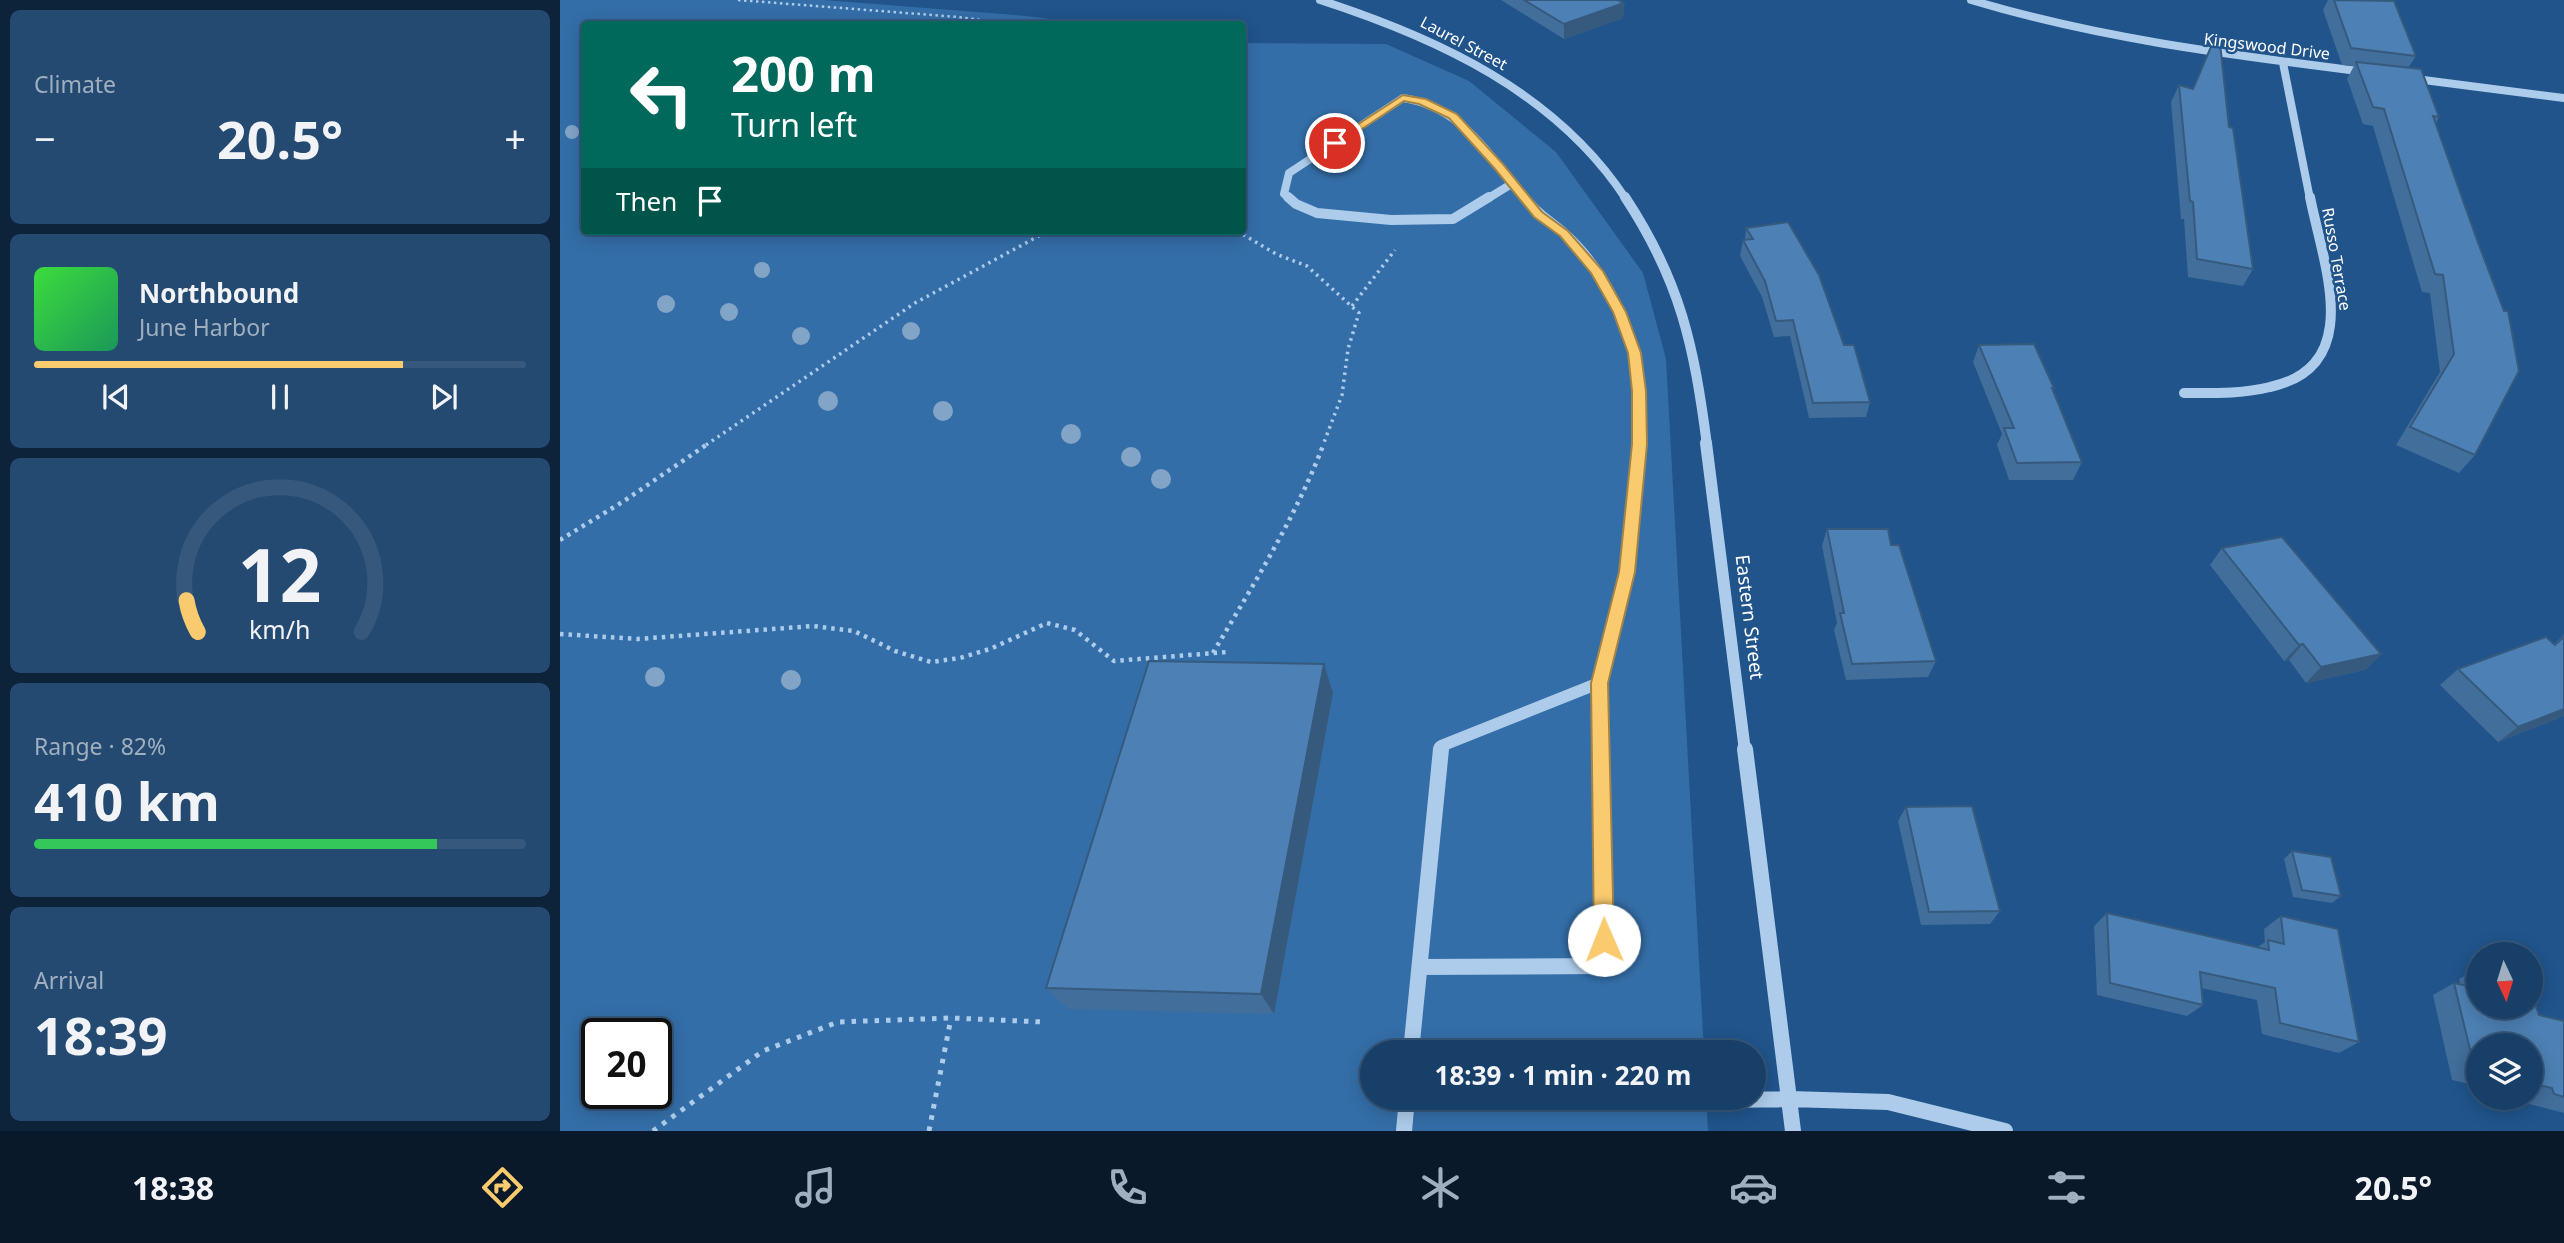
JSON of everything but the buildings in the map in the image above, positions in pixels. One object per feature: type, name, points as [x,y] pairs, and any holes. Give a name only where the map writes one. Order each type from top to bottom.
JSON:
[{"type":"street","name":"Laurel Street","points":[[1320,0],[1397,25],[1462,54],[1530,97],[1578,140]]},
{"type":"street","name":"Kingswood Drive","points":[[1971,0],[2090,32],[2200,53],[2381,75]]},
{"type":"street","name":"Russo Terrace","points":[[2185,393],[2251,392],[2281,385],[2305,373],[2321,357],[2330,338],[2332,313],[2328,287],[2283,62]]},
{"type":"street","points":[[2394,76],[2564,98]]},
{"type":"street","points":[[1412,1040],[1420,967],[1604,966],[1599,683],[1627,572],[1640,444],[1639,391],[1634,353],[1619,312],[1597,271],[1564,233],[1538,215],[1513,183],[1453,116],[1422,101],[1403,98],[1289,173],[1284,194],[1296,204],[1317,213],[1453,219],[1513,183]]},
{"type":"street","name":"Eastern Street","points":[[1578,140],[1628,200],[1647,231],[1676,290],[1686,325],[1711,475],[1793,1131]]},
{"type":"street","points":[[1766,1100],[1888,1102],[2005,1131]]},
{"type":"street","points":[[1404,1131],[1405,1110]]},
{"type":"lane","points":[[1420,967],[1441,746],[1599,683]]},
{"type":"path","points":[[738,0],[990,21]]},
{"type":"path","points":[[1352,306],[1385,266],[1413,219]]},
{"type":"path","points":[[560,540],[624,501],[915,303],[1041,235]]},
{"type":"path","points":[[1212,654],[1269,558],[1309,482],[1342,395],[1348,349],[1359,313],[1307,266],[1276,254],[1244,235]]},
{"type":"path","points":[[560,634],[638,639],[813,626],[854,631],[895,651],[931,662],[960,658],[990,649],[1046,623],[1075,630],[1114,662],[1227,652]]},
{"type":"path","points":[[653,1131],[763,1051],[838,1022],[951,1018],[1044,1022]]},
{"type":"path","points":[[929,1131],[951,1018]]},
{"type":"shaded area","points":[[560,0],[824,0],[1066,21],[581,21],[581,235],[1246,235],[1246,43],[1386,44],[1469,81],[1556,152],[1643,273],[1666,359],[1703,1040],[1360,1040],[1360,1110],[1707,1110],[1708,1131],[560,1131]]},
{"type":"route","points":[[1335,143],[1403,98],[1422,101],[1453,116],[1499,166],[1538,215],[1564,233],[1597,271],[1619,312],[1634,353],[1639,391],[1640,444],[1627,572],[1617,621],[1599,683],[1604,940]]}]
